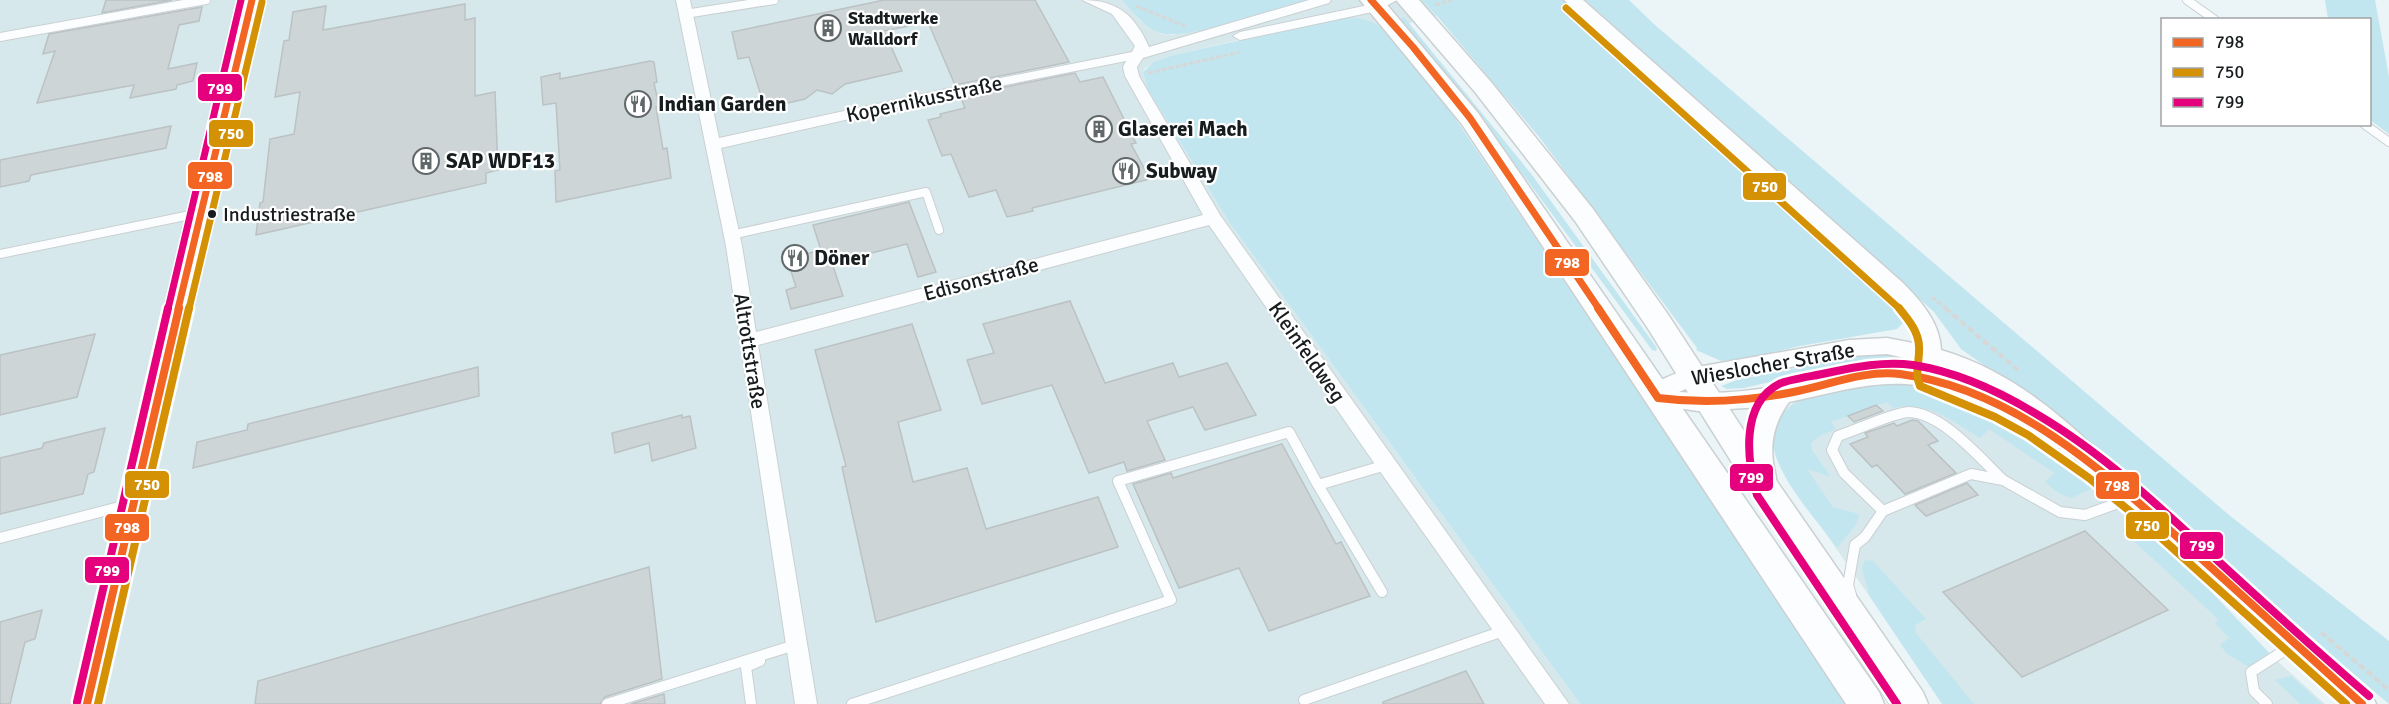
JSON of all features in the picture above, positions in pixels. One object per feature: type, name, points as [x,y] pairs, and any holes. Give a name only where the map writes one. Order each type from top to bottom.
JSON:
[{"type":"main road","points":[[1379,2],[1470,118],[1866,704]]},
{"type":"main road","points":[[1418,3],[1584,215],[1657,320],[1767,492],[1910,704]]},
{"type":"street","points":[[87,704],[200,213],[252,0]]},
{"type":"street","name":"Kleinfeldweg","points":[[1089,0],[1123,17],[1142,46],[1130,67],[1132,76],[1213,218],[1386,465],[1558,704]]},
{"type":"street","points":[[1573,0],[1906,300],[1921,322],[1929,340],[1928,366]]},
{"type":"street","name":"Kopernikusstraße","points":[[1202,41],[1319,1]]},
{"type":"street","name":"Kopernikusstraße","points":[[712,145],[949,92],[1280,27],[1379,2]]},
{"type":"street","name":"Altrottstraße","points":[[684,7],[731,235],[806,704]]},
{"type":"street","name":"Edisonstraße","points":[[748,341],[1213,218]]},
{"type":"street","name":"Wieslocher Straße","points":[[1657,397],[1676,382],[1692,377],[1849,348],[1887,346],[1928,366],[1964,390],[2049,435],[2124,490],[2362,704]]},
{"type":"street","name":"Wieslocher Straße","points":[[1657,397],[1689,403],[1710,403],[1781,395],[1850,378],[1928,366]]},
{"type":"street","points":[[1767,492],[1759,463],[1762,429],[1768,410],[1781,395]]},
{"type":"lane","points":[[0,37],[206,0]]},
{"type":"lane","points":[[684,7],[774,0]]},
{"type":"lane","points":[[2187,0],[2212,18]]},
{"type":"lane","points":[[2367,126],[2389,142]]},
{"type":"lane","points":[[731,235],[926,192],[939,230]]},
{"type":"lane","points":[[0,254],[200,213]]},
{"type":"lane","points":[[1883,511],[1844,473],[1832,450],[1838,436],[1907,412],[1919,413],[1936,421],[2003,480],[2060,512],[2085,515],[2124,490]]},
{"type":"lane","points":[[852,704],[1171,600],[1118,481],[1289,432],[1318,485],[1383,592]]},
{"type":"lane","points":[[1318,485],[1386,465]]},
{"type":"lane","points":[[1859,630],[1848,585],[1853,552],[1883,511],[1971,474],[2003,480]]},
{"type":"lane","points":[[0,538],[132,504]]},
{"type":"lane","points":[[1304,700],[1506,630]]},
{"type":"lane","points":[[2268,704],[2254,691],[2251,672],[2295,644]]},
{"type":"lane","points":[[607,704],[795,645]]},
{"type":"lane","points":[[751,704],[746,667],[795,645]]},
{"type":"path","points":[[1418,3],[1452,0]]},
{"type":"path","points":[[1127,3],[1176,21],[1202,41],[1217,57]]},
{"type":"path","points":[[1930,296],[2021,373]]},
{"type":"path","points":[[2319,630],[2389,690]]},
{"type":"path","points":[[2382,684],[2389,681]]},
{"type":"shaded area","points":[[0,0],[1122,0],[1140,21],[1161,34],[1173,35],[1217,27],[1307,0],[1421,0],[1437,16],[1382,30],[1373,23],[1302,25],[1174,55],[1145,68],[1143,72],[1148,90],[1229,222],[1580,704],[0,704]]},
{"type":"shaded area","points":[[1122,0],[1307,0],[1233,24],[1172,34],[1160,33],[1149,27]]},
{"type":"shaded area","points":[[1421,0],[1565,0],[1843,251],[1896,306],[1902,315],[1903,323],[1897,329],[1800,346],[1742,360],[1721,361],[1696,350],[1697,348],[1540,138]]},
{"type":"shaded area","points":[[1585,0],[1629,0],[1655,25],[2229,515],[2389,641],[2389,704],[2045,403],[1961,349],[1934,312]]},
{"type":"shaded area","points":[[2325,0],[2375,0],[2389,77],[2389,134],[2371,121],[2371,18],[2328,18]]},
{"type":"shaded area","points":[[1404,17],[1532,175],[1657,348],[1656,351],[1652,350],[1530,184],[1398,19]]},
{"type":"shaded area","points":[[1339,18],[1364,19],[1381,27],[1406,52],[1435,88],[1847,704],[1580,704],[1229,222],[1148,90],[1143,72],[1154,62],[1174,55]]},
{"type":"shaded area","points":[[1887,354],[1896,358],[1854,362],[1744,388],[1727,389],[1721,386],[1737,380],[1856,356]]},
{"type":"shaded area","points":[[1917,381],[1956,392],[2055,447],[2089,476],[2092,482],[2091,489],[2071,498],[2058,493],[2045,482],[2054,473],[1989,429],[1980,438],[1928,409],[1905,406],[1893,408],[1887,402],[1831,422],[1836,429],[1811,443],[1812,450],[1831,477],[1807,469],[1833,507],[1859,514],[1854,527],[1837,548],[1795,493],[1781,469],[1774,450],[1775,430],[1783,414],[1796,402],[1814,394],[1858,385]]},
{"type":"shaded area","points":[[1861,383],[2055,447],[2159,537],[2274,658],[2325,704],[1954,704],[1870,597],[1787,478],[1776,457],[1773,445],[1774,434],[1781,415],[1787,408],[1794,402]]},
{"type":"shaded area","points":[[2131,525],[2144,527],[2159,537],[2274,658],[2254,670],[2227,654],[2220,645],[2229,638],[2215,623],[2219,620],[2122,530]]},
{"type":"shaded area","points":[[1865,560],[1873,561],[1926,619],[1915,625],[1916,633],[1974,704],[1942,704],[1870,597],[1862,569]]},
{"type":"shaded area","points":[[2291,676],[2322,704],[2300,704],[2275,680]]},
{"type":"building","points":[[106,0],[172,0],[102,13]]},
{"type":"building","points":[[884,0],[1035,0],[1069,62],[955,85],[928,22],[884,31],[902,71],[845,84],[832,94],[817,90],[805,99],[775,106],[763,102],[749,57],[738,59],[732,32]]},
{"type":"building","points":[[465,4],[465,20],[475,18],[475,96],[495,92],[498,170],[486,173],[486,183],[256,235],[260,203],[263,202],[270,139],[294,134],[300,92],[275,97],[284,41],[289,40],[293,12],[326,6],[323,30]]},
{"type":"building","points":[[202,7],[199,21],[179,25],[168,69],[197,63],[193,81],[177,85],[176,89],[130,98],[134,85],[37,103],[55,51],[43,54],[49,34]]},
{"type":"building","points":[[654,62],[657,82],[654,83],[659,106],[656,107],[663,149],[667,148],[671,178],[556,202],[555,171],[560,170],[556,103],[543,105],[541,77],[560,73],[560,79]]},
{"type":"building","points":[[1075,73],[1080,82],[1103,77],[1136,143],[1131,144],[1150,179],[1032,208],[1033,211],[1007,217],[996,190],[969,197],[951,154],[942,156],[928,120],[941,117],[940,114],[965,108],[960,96]]},
{"type":"building","points":[[171,126],[166,148],[31,175],[29,181],[0,187],[0,160]]},
{"type":"building","points":[[909,202],[936,272],[918,277],[907,244],[832,263],[843,296],[791,309],[786,290],[796,287],[787,259],[821,250],[813,225]]},
{"type":"building","points":[[1070,301],[1105,383],[1173,363],[1179,377],[1227,363],[1256,415],[1205,430],[1193,407],[1147,421],[1165,460],[1127,471],[1124,462],[1089,473],[1052,385],[982,404],[967,360],[994,353],[983,324]]},
{"type":"building","points":[[912,324],[941,410],[898,422],[913,482],[967,468],[986,529],[1098,497],[1118,547],[876,622],[842,467],[846,466],[815,350]]},
{"type":"building","points":[[95,334],[77,397],[0,415],[0,355]]},
{"type":"building","points":[[478,367],[479,396],[193,468],[197,442],[247,430],[248,424]]},
{"type":"building","points":[[1876,405],[1883,411],[1854,422],[1848,416]]},
{"type":"building","points":[[682,415],[682,418],[690,416],[696,448],[652,461],[649,443],[615,453],[612,433]]},
{"type":"building","points":[[1912,420],[1918,421],[1938,441],[1928,445],[1956,473],[1905,494],[1877,465],[1872,467],[1850,444],[1868,437],[1865,433],[1894,423],[1897,426]]},
{"type":"building","points":[[105,428],[94,472],[88,474],[83,494],[0,514],[0,458],[42,448],[44,443]]},
{"type":"building","points":[[1282,444],[1336,544],[1341,542],[1370,596],[1269,631],[1239,568],[1179,588],[1133,484],[1171,473],[1173,478]]},
{"type":"building","points":[[1967,483],[1978,495],[1926,516],[1915,505]]},
{"type":"building","points":[[2085,531],[2168,610],[2022,677],[1943,592]]},
{"type":"building","points":[[649,567],[662,679],[605,697],[600,704],[255,704],[258,681]]},
{"type":"building","points":[[42,610],[35,639],[25,642],[10,704],[0,704],[0,622]]},
{"type":"building","points":[[1466,671],[1484,704],[1383,704],[1383,702]]},
{"type":"building","points":[[664,694],[665,704],[631,704]]},
{"type":"transit line","name":"799","points":[[77,702],[241,0]]},
{"type":"transit line","name":"798","points":[[87,704],[132,504],[252,0]]},
{"type":"transit line","name":"798","points":[[1371,0],[1413,47],[1470,118],[1658,398],[1693,401],[1745,399],[1797,391],[1848,378],[1887,373],[1941,382],[1980,396],[2018,415],[2054,437],[2088,462],[2206,563],[2362,704]]},
{"type":"transit line","name":"750","points":[[98,704],[142,506],[262,2]]},
{"type":"transit line","name":"750","points":[[1566,8],[1896,305],[1918,338],[1917,376],[1920,386],[1995,417],[2028,435],[2089,478],[2148,526],[2346,704]]},
{"type":"transit line","name":"799","points":[[1897,704],[1757,495],[1749,465],[1750,431],[1762,398],[1779,384],[1856,367],[1898,364],[1954,374],[1997,392],[2040,416],[2082,444],[2122,476],[2369,696]]},
{"type":"place","name":"Stadtwerke Walldorf","points":[[828,28]]},
{"type":"place","name":"Indian Garden","points":[[638,104]]},
{"type":"place","name":"Glaserei Mach","points":[[1099,129]]},
{"type":"place","name":"SAP WDF13","points":[[426,161]]},
{"type":"place","name":"Subway","points":[[1126,171]]},
{"type":"place","name":"Industriestraße","points":[[212,214]]},
{"type":"place","name":"Döner","points":[[795,258]]}]
